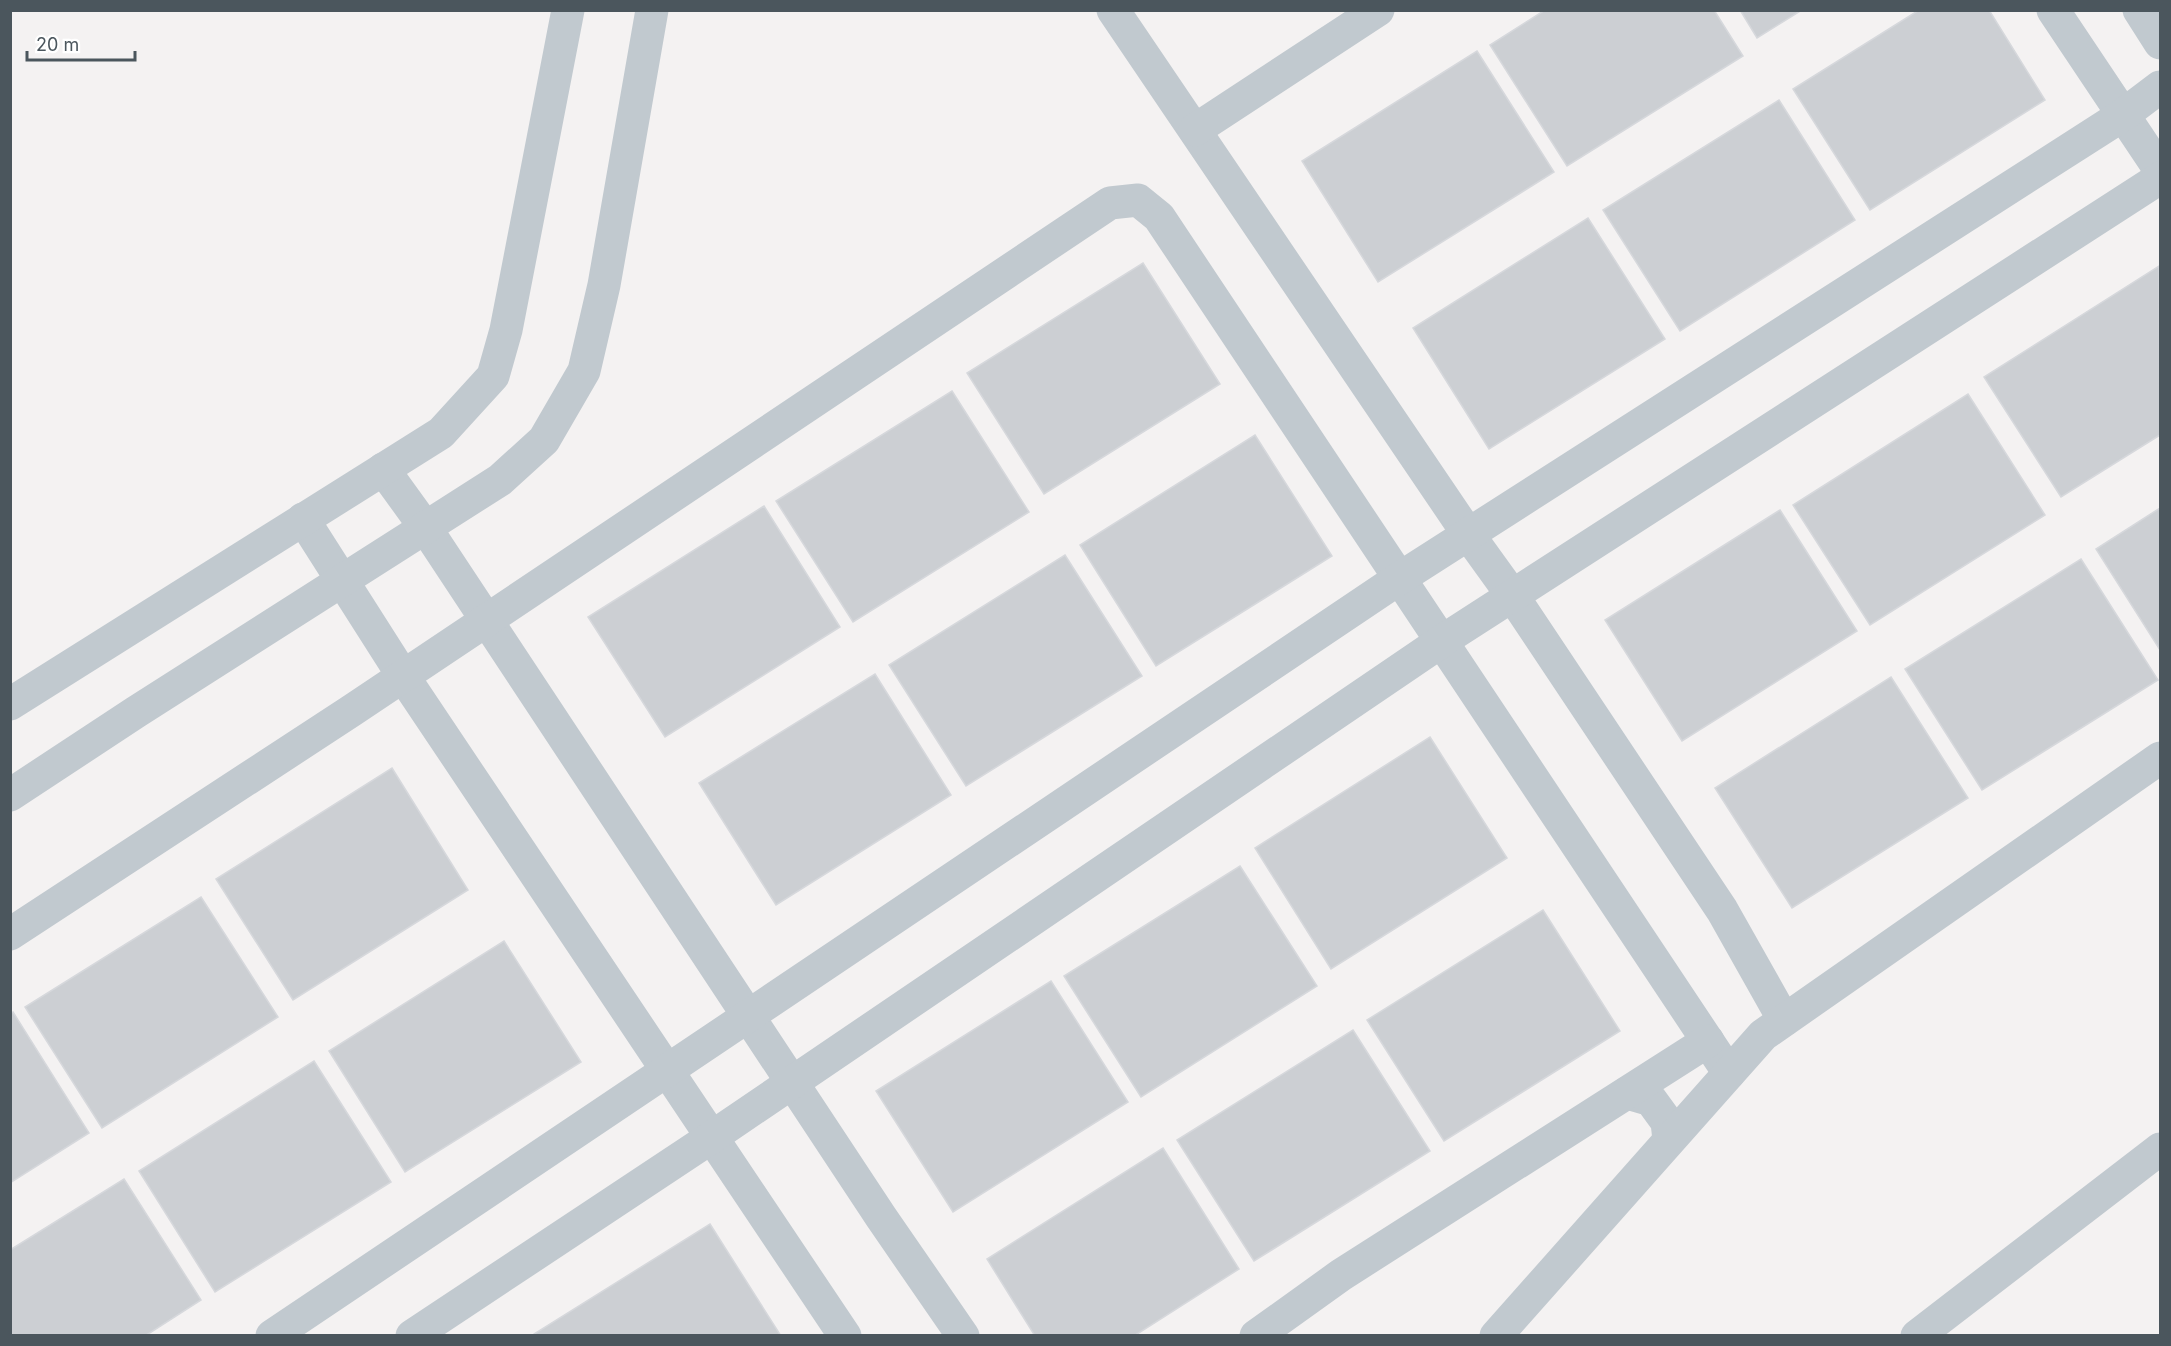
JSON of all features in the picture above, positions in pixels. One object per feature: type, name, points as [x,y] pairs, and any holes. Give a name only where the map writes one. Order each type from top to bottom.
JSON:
[{"type":"street","points":[[10,704],[441,433],[493,376],[506,330],[567,10]]},
{"type":"street","points":[[10,795],[500,480],[544,440],[584,370],[603,285],[652,10]]},
{"type":"street","points":[[1113,10],[1468,534],[1512,595],[1722,910],[1784,1020]]},
{"type":"street","points":[[1195,130],[1378,10]]},
{"type":"street","points":[[2053,10],[2160,170]]},
{"type":"street","points":[[2139,10],[2160,43]]},
{"type":"street","points":[[272,1335],[1400,578],[2123,115],[2160,87]]},
{"type":"street","points":[[412,1335],[712,1137],[1442,641],[2160,178]]},
{"type":"street","points":[[10,934],[486,621],[1110,202],[1138,200],[1159,218],[1729,1073]]},
{"type":"street","points":[[383,470],[425,527],[791,1082],[963,1335]]},
{"type":"street","points":[[303,519],[403,676],[845,1335]]},
{"type":"street","points":[[1496,1335],[1763,1035],[2160,758]]},
{"type":"street","points":[[1256,1335],[1341,1275],[1708,1041]]},
{"type":"street","points":[[1627,1093],[1651,1100],[1667,1122],[1669,1140]]},
{"type":"street","points":[[1917,1335],[2160,1149]]},
{"type":"building","points":[[1545,10],[1714,10],[1743,56],[1567,166],[1490,45]]},
{"type":"building","points":[[1740,10],[1802,10],[1757,38]]},
{"type":"building","points":[[1919,10],[1989,10],[2045,100],[1870,210],[1793,89]]},
{"type":"building","points":[[1477,51],[1554,172],[1378,282],[1302,161]]},
{"type":"building","points":[[1779,100],[1855,220],[1680,331],[1603,210]]},
{"type":"building","points":[[1588,218],[1665,339],[1489,449],[1413,328]]},
{"type":"building","points":[[1143,263],[1220,384],[1044,494],[967,373]]},
{"type":"building","points":[[2159,266],[2160,435],[2061,497],[1984,377]]},
{"type":"building","points":[[952,391],[1029,512],[853,622],[776,501]]},
{"type":"building","points":[[1968,394],[2045,515],[1870,625],[1793,505]]},
{"type":"building","points":[[1255,435],[1332,556],[1156,666],[1080,545]]},
{"type":"building","points":[[764,506],[840,627],[665,737],[588,617]]},
{"type":"building","points":[[2160,508],[2160,650],[2096,549]]},
{"type":"building","points":[[1780,510],[1857,631],[1682,741],[1605,620]]},
{"type":"building","points":[[1065,555],[1142,676],[966,786],[889,665]]},
{"type":"building","points":[[2081,559],[2158,680],[1982,790],[1905,669]]},
{"type":"building","points":[[875,674],[951,795],[776,905],[699,783]]},
{"type":"building","points":[[1891,677],[1968,798],[1792,908],[1715,788]]},
{"type":"building","points":[[1430,737],[1507,858],[1331,969],[1255,848]]},
{"type":"building","points":[[392,768],[468,890],[293,1000],[216,879]]},
{"type":"building","points":[[1240,866],[1317,986],[1141,1097],[1064,976]]},
{"type":"building","points":[[201,897],[278,1017],[102,1128],[25,1007]]},
{"type":"building","points":[[1543,910],[1620,1031],[1444,1141],[1367,1020]]},
{"type":"building","points":[[504,941],[581,1062],[405,1172],[329,1051]]},
{"type":"building","points":[[1051,981],[1128,1102],[953,1212],[876,1091]]},
{"type":"building","points":[[13,1012],[89,1133],[10,1183],[10,1014]]},
{"type":"building","points":[[1353,1030],[1430,1151],[1254,1261],[1177,1140]]},
{"type":"building","points":[[314,1061],[391,1182],[215,1292],[139,1171]]},
{"type":"building","points":[[1163,1148],[1239,1269],[1134,1336],[1035,1336],[987,1259]]},
{"type":"building","points":[[124,1179],[201,1300],[145,1336],[10,1336],[10,1250]]},
{"type":"building","points":[[710,1224],[781,1336],[535,1336],[534,1334]]}]
